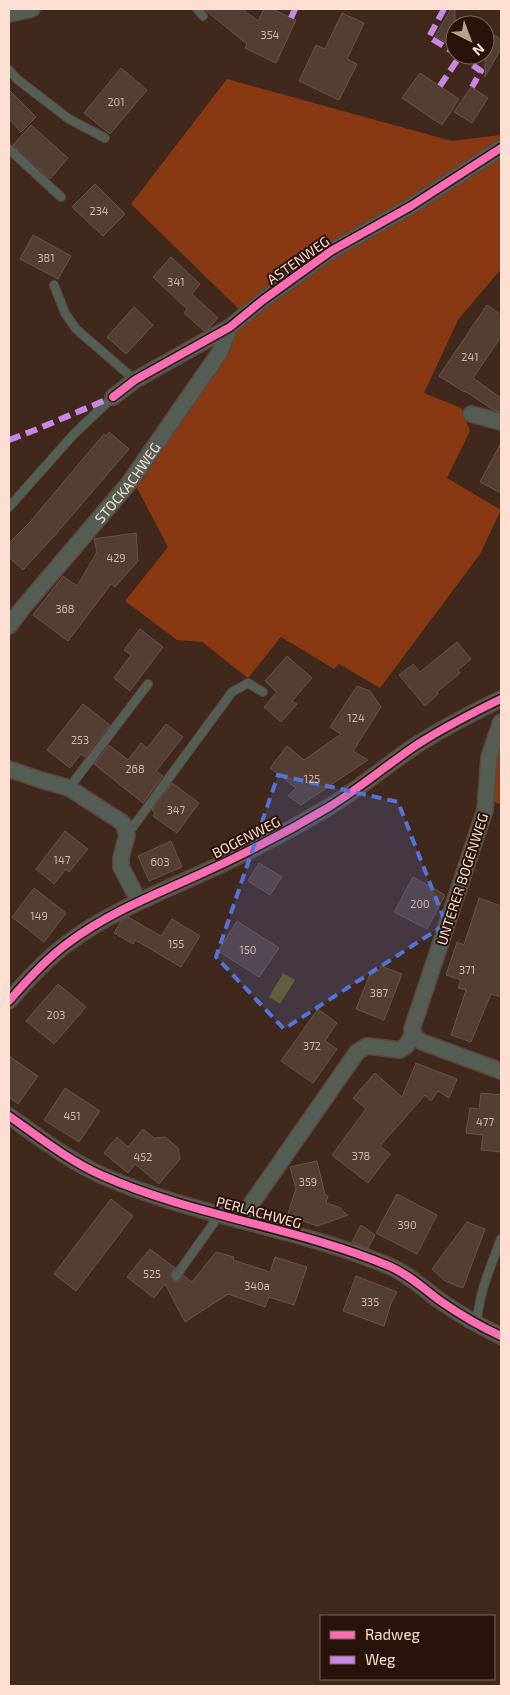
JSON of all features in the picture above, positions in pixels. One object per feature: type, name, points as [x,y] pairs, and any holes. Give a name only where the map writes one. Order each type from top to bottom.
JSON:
[{"type":"street","points":[[9,14],[32,9]]},
{"type":"street","name":"ASTENWEG","points":[[113,398],[134,380],[230,327],[263,300],[331,251],[411,206],[501,148]]},
{"type":"street","name":"STOCKACHWEG","points":[[9,626],[129,483],[220,352],[230,327]]},
{"type":"street","points":[[471,414],[501,422]]},
{"type":"street","name":"BOGENWEG","points":[[9,1001],[25,982],[68,942],[98,922],[139,901],[229,861],[309,818],[350,793],[442,729],[464,716],[501,699]]},
{"type":"street","name":"UNTERER BOGENWEG","points":[[413,1034],[412,1030],[415,1020],[485,810],[489,757],[501,722]]},
{"type":"street","points":[[9,769],[69,788],[119,819],[126,827],[128,835],[120,863],[139,901]]},
{"type":"street","points":[[240,1220],[360,1049],[368,1046],[400,1050],[406,1046],[413,1034],[422,1042],[501,1071]]},
{"type":"street","name":"PERLACHWEG","points":[[9,1116],[67,1157],[100,1174],[155,1195],[310,1239],[388,1265],[477,1324],[501,1336]]},
{"type":"lane","points":[[197,9],[203,16]]},
{"type":"lane","points":[[9,70],[18,80],[69,119],[105,138]]},
{"type":"lane","points":[[9,149],[61,197]]},
{"type":"lane","points":[[54,285],[65,313],[76,329],[134,380]]},
{"type":"lane","points":[[9,507],[74,434],[113,398]]},
{"type":"lane","points":[[128,835],[232,692],[248,683],[263,692]]},
{"type":"lane","points":[[69,788],[148,684]]},
{"type":"lane","points":[[176,1276],[220,1214]]},
{"type":"lane","points":[[477,1324],[477,1312],[481,1294],[501,1239]]},
{"type":"highlighted area","points":[[278,775],[398,802],[446,924],[284,1029],[216,957]]},
{"type":"shaded area","points":[[227,79],[452,141],[501,135],[501,269],[458,320],[424,393],[461,408],[470,431],[447,478],[501,510],[480,554],[380,688],[339,664],[334,669],[281,637],[248,678],[202,642],[177,640],[125,601],[168,547],[136,486],[247,317],[131,204]]},
{"type":"shaded area","points":[[501,742],[501,805],[493,801],[493,761]]},
{"type":"shaded area","points":[[283,973],[295,980],[280,1004],[269,997]]},
{"type":"building","points":[[204,9],[242,9],[258,21],[264,9],[272,9],[296,20],[276,63],[245,48],[247,44]]},
{"type":"building","points":[[451,9],[455,9],[455,15],[447,15]]},
{"type":"building","points":[[342,13],[364,23],[347,59],[357,64],[339,100],[299,81],[316,45],[325,49]]},
{"type":"building","points":[[445,19],[445,42],[435,36]]},
{"type":"building","points":[[495,36],[501,39],[501,49],[495,60]]},
{"type":"building","points":[[485,65],[492,65],[485,77]]},
{"type":"building","points":[[121,68],[147,90],[110,134],[84,113]]},
{"type":"building","points":[[420,73],[459,99],[442,125],[402,98]]},
{"type":"building","points":[[471,87],[488,98],[472,123],[454,112]]},
{"type":"building","points":[[9,90],[36,117],[21,132],[9,119]]},
{"type":"building","points":[[31,125],[68,158],[50,179],[13,145]]},
{"type":"building","points":[[95,184],[125,214],[103,236],[72,207]]},
{"type":"building","points":[[33,235],[71,256],[58,279],[20,259]]},
{"type":"building","points":[[171,257],[200,284],[192,294],[218,318],[204,331],[184,313],[187,309],[153,277]]},
{"type":"building","points":[[487,305],[501,315],[501,337],[473,378],[501,398],[501,412],[495,411],[439,376]]},
{"type":"building","points":[[134,307],[153,325],[126,354],[107,337]]},
{"type":"building","points":[[109,432],[129,449],[23,570],[9,557],[9,543],[30,522],[104,434],[106,436]]},
{"type":"building","points":[[501,443],[501,493],[480,482]]},
{"type":"building","points":[[136,533],[138,561],[115,587],[111,584],[68,641],[33,615],[63,576],[77,586],[97,552],[94,539]]},
{"type":"building","points":[[140,629],[163,647],[130,691],[114,678],[131,655],[124,650]]},
{"type":"building","points":[[457,642],[471,659],[458,670],[460,673],[437,692],[438,694],[425,706],[399,675],[413,664],[420,672]]},
{"type":"building","points":[[287,656],[312,678],[292,701],[297,704],[281,722],[264,707],[277,692],[265,681]]},
{"type":"building","points":[[357,686],[370,691],[381,707],[353,751],[368,760],[301,805],[288,796],[296,788],[270,768],[287,746],[304,760],[341,734],[330,727]]},
{"type":"building","points":[[83,704],[110,725],[85,757],[81,754],[70,768],[47,750]]},
{"type":"building","points":[[166,724],[183,737],[156,771],[163,776],[143,803],[94,764],[109,745],[128,760],[141,743],[147,748]]},
{"type":"building","points":[[172,783],[199,803],[177,833],[153,816],[155,813],[152,810]]},
{"type":"building","points":[[65,831],[88,849],[69,872],[66,869],[54,884],[36,869]]},
{"type":"building","points":[[171,841],[182,867],[149,881],[138,856]]},
{"type":"building","points":[[259,863],[282,877],[270,895],[248,881]]},
{"type":"building","points":[[413,877],[445,895],[427,929],[394,912]]},
{"type":"building","points":[[34,888],[66,913],[44,942],[12,917]]},
{"type":"building","points":[[479,898],[501,906],[501,997],[491,994],[471,1042],[451,1035],[466,990],[458,988],[461,980],[446,975],[457,942],[464,945]]},
{"type":"building","points":[[128,917],[161,936],[172,919],[200,936],[181,967],[135,940],[133,944],[114,933],[121,921]]},
{"type":"building","points":[[237,921],[279,948],[259,977],[218,951]]},
{"type":"building","points":[[381,966],[402,974],[384,1020],[356,1009],[372,969],[379,971]]},
{"type":"building","points":[[58,984],[86,1007],[54,1044],[26,1021]]},
{"type":"building","points":[[318,1009],[337,1023],[325,1041],[337,1049],[313,1083],[281,1061]]},
{"type":"building","points":[[9,1056],[38,1076],[18,1104],[9,1097]]},
{"type":"building","points":[[416,1063],[457,1079],[449,1098],[438,1091],[431,1101],[425,1095],[380,1146],[390,1154],[368,1183],[332,1155],[366,1109],[353,1098],[375,1073],[402,1097]]},
{"type":"building","points":[[65,1088],[100,1111],[79,1142],[44,1120]]},
{"type":"building","points":[[481,1093],[501,1095],[501,1152],[481,1150],[483,1135],[466,1133],[470,1108],[479,1109]]},
{"type":"building","points":[[143,1129],[154,1138],[165,1137],[178,1148],[180,1159],[159,1184],[135,1164],[128,1173],[104,1153],[117,1137],[128,1147]]},
{"type":"building","points":[[317,1161],[325,1195],[328,1196],[326,1203],[341,1208],[348,1215],[318,1226],[287,1216],[296,1189],[290,1167]]},
{"type":"building","points":[[397,1194],[437,1215],[417,1254],[376,1233]]},
{"type":"building","points":[[111,1199],[133,1216],[76,1291],[54,1274]]},
{"type":"building","points":[[467,1222],[485,1229],[463,1288],[445,1281],[432,1269]]},
{"type":"building","points":[[361,1225],[375,1235],[368,1248],[352,1242]]},
{"type":"building","points":[[150,1249],[175,1268],[170,1276],[175,1281],[179,1281],[183,1275],[192,1282],[216,1252],[234,1257],[233,1260],[270,1272],[275,1257],[307,1267],[294,1305],[269,1297],[265,1307],[228,1294],[185,1322],[165,1284],[154,1298],[127,1277]]},
{"type":"building","points":[[356,1276],[397,1292],[391,1303],[384,1326],[343,1311]]},
{"type":"marked path","points":[[291,18],[295,9]]},
{"type":"marked path","points":[[444,9],[429,37],[445,47]]},
{"type":"marked path","points":[[440,86],[454,65]]},
{"type":"marked path","points":[[472,65],[481,71],[472,87]]},
{"type":"marked path","points":[[9,440],[113,397]]},
{"type":"cycle path","points":[[113,397],[135,380],[230,327],[263,300],[331,251],[411,206],[501,148]]},
{"type":"cycle path","points":[[9,1001],[52,956],[83,932],[132,905],[265,843],[340,800],[418,744],[459,720],[501,699]]},
{"type":"cycle path","points":[[9,1116],[77,1162],[101,1175],[136,1189],[208,1212],[318,1241],[396,1269],[462,1315],[501,1336]]}]
